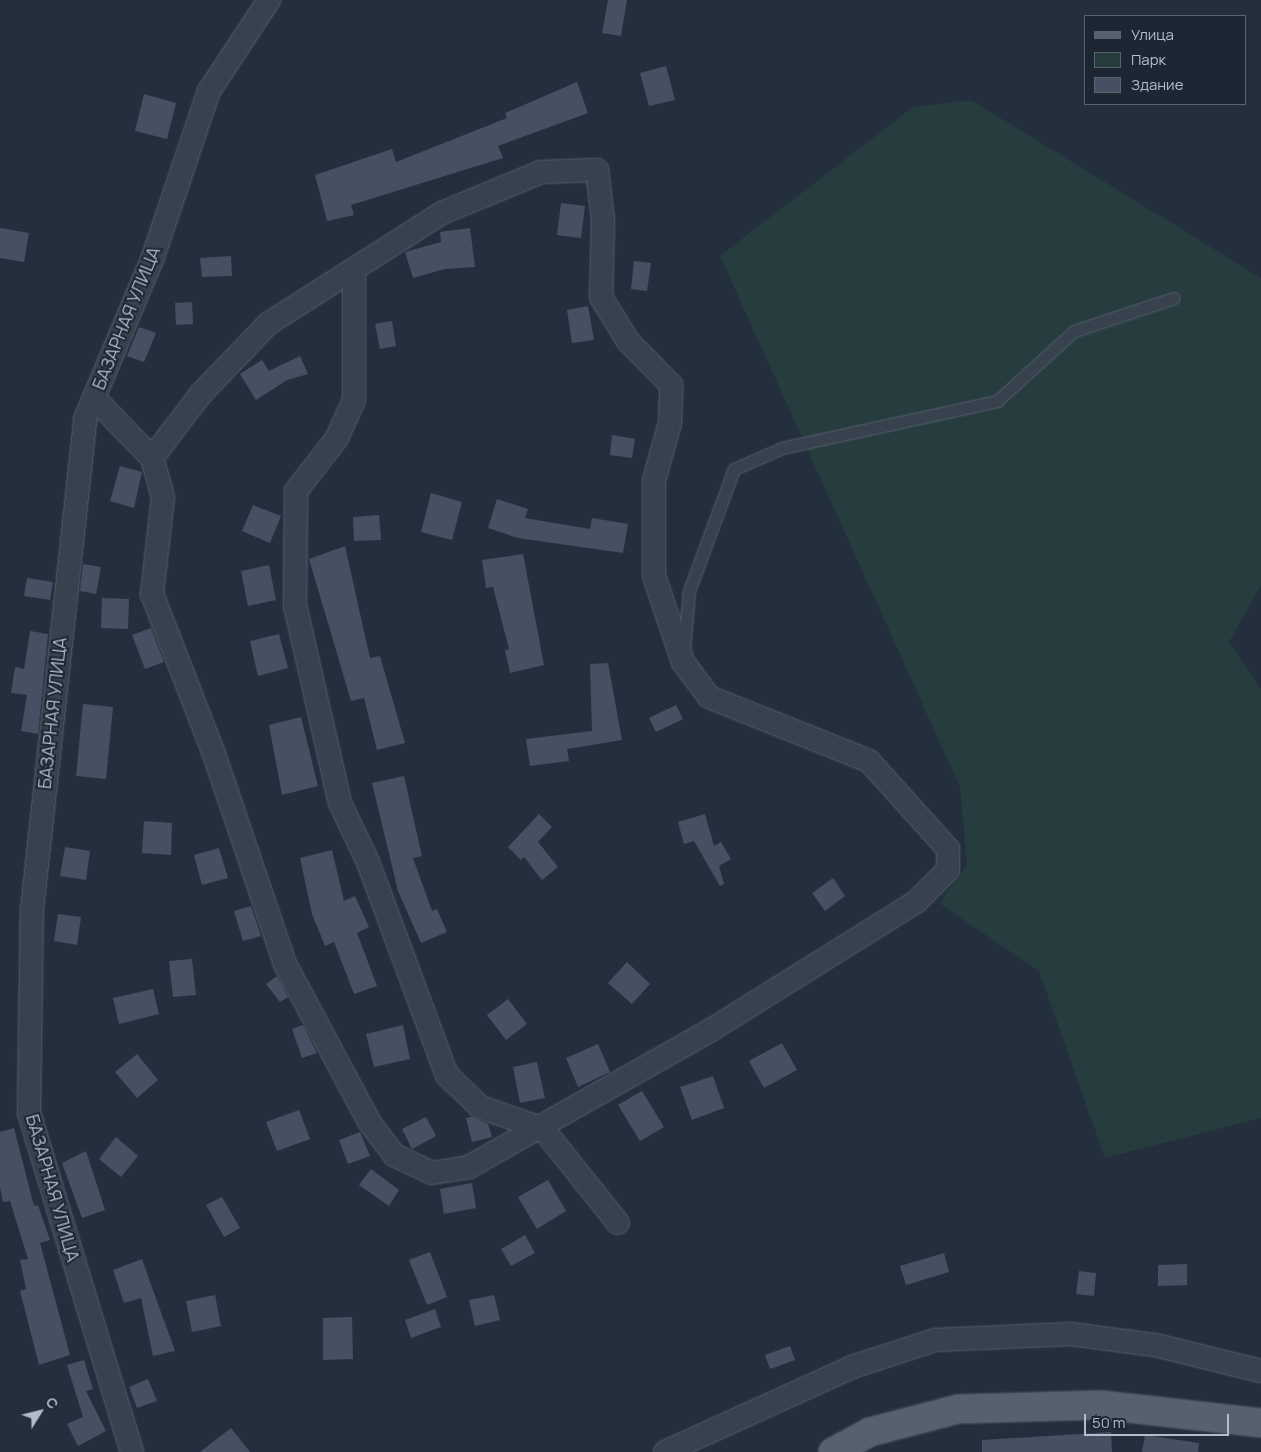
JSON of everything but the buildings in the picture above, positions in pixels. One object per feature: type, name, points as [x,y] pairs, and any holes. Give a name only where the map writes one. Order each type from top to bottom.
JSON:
[{"type":"main road","points":[[833,1452],[870,1432],[958,1409],[1101,1405],[1261,1423]]},
{"type":"street","name":"БАЗАРНАЯ УЛИЦА","points":[[132,1452],[29,1113],[32,910],[62,600],[85,420],[152,257],[210,91],[269,0]]},
{"type":"street","points":[[94,398],[152,458],[163,497],[152,594],[214,754],[285,964],[370,1123],[394,1155],[432,1173],[469,1167],[543,1129],[916,902],[948,870],[948,849],[869,761],[709,696],[684,662],[654,576],[654,480],[670,423],[671,384],[628,342],[601,297],[603,220],[597,170],[541,172],[451,209],[268,324],[200,395],[152,458]]},
{"type":"street","points":[[354,270],[354,400],[337,438],[296,491],[295,606],[340,803],[371,871],[447,1075],[480,1107],[543,1129],[618,1223]]},
{"type":"street","points":[[666,1452],[852,1367],[935,1340],[1071,1334],[1155,1345],[1261,1371]]},
{"type":"lane","points":[[684,662],[689,591],[734,470],[782,448],[998,401],[1074,331],[1174,298]]},
{"type":"green space","points":[[971,100],[1261,278],[1261,586],[1229,642],[1261,689],[1261,1118],[1105,1158],[1039,971],[939,903],[967,865],[960,787],[720,256],[913,107]]}]
